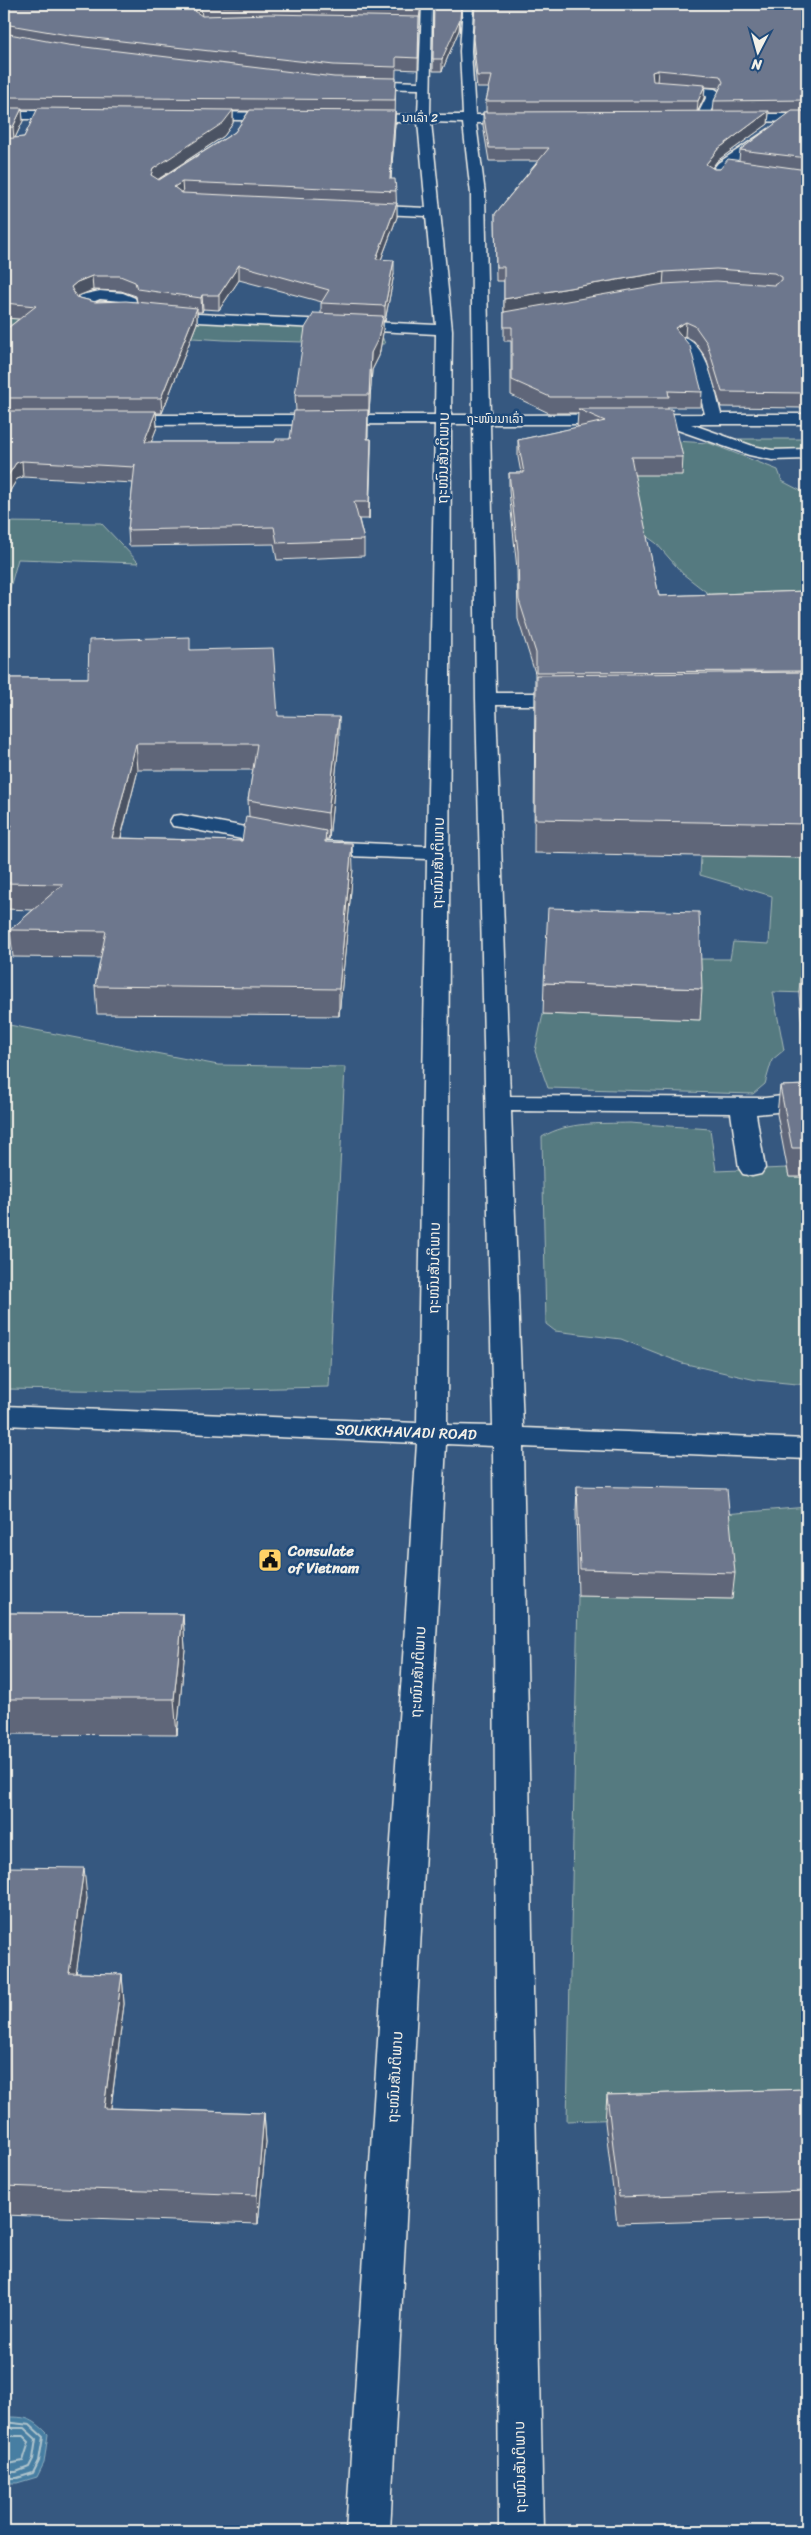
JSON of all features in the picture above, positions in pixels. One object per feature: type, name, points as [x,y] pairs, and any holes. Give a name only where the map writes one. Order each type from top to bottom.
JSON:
[{"type":"street","name":"ຖະໜົນສັນຕິພາບ","points":[[468,4],[465,33],[468,118],[478,194],[490,322],[483,419],[486,699],[508,1436],[521,2531]]},
{"type":"street","name":"ຖະໜົນສັນຕິພາບ","points":[[368,2531],[432,1433],[444,330],[424,118],[423,17]]},
{"type":"street","points":[[352,84],[424,86]]},
{"type":"street","points":[[657,88],[716,93],[707,118],[807,118]]},
{"type":"street","points":[[4,115],[90,116]]},
{"type":"street","points":[[26,131],[34,115]]},
{"type":"street","points":[[188,116],[295,117]]},
{"type":"street","points":[[235,132],[246,116]]},
{"type":"street","name":"ນາເລົ່າ 2","points":[[345,117],[498,118]]},
{"type":"street","points":[[714,177],[723,166],[787,118]]},
{"type":"street","points":[[723,166],[742,168]]},
{"type":"street","points":[[343,208],[433,212]]},
{"type":"street","points":[[122,308],[198,318],[444,330]]},
{"type":"street","points":[[684,342],[698,359],[714,419]]},
{"type":"street","points":[[664,419],[749,450],[772,455],[807,454]]},
{"type":"street","name":"ຖະໜົນນາເລົ່າ","points":[[104,420],[807,419]]},
{"type":"street","points":[[486,699],[593,699]]},
{"type":"street","points":[[181,821],[322,848],[438,853]]},
{"type":"street","points":[[498,1103],[765,1106],[807,1101]]},
{"type":"street","points":[[742,1105],[752,1168]]},
{"type":"street","name":"SOUKKHAVADI ROAD","points":[[4,1416],[807,1449]]},
{"type":"green space","points":[[4,318],[48,321],[205,321],[380,331],[385,344],[224,340],[4,326]]},
{"type":"green space","points":[[736,439],[807,439],[807,453],[772,451],[737,443]]},
{"type":"green space","points":[[674,441],[709,443],[778,470],[782,481],[807,494],[807,603],[719,602],[683,574],[656,543],[621,518],[583,475]]},
{"type":"green space","points":[[4,522],[101,523],[139,563],[18,559],[4,609]]},
{"type":"green space","points":[[701,856],[807,858],[807,993],[773,992],[784,1050],[772,1060],[765,1084],[753,1094],[548,1088],[535,1051],[543,1014],[700,1020],[698,959],[730,959],[733,942],[769,944],[772,896],[700,875]]},
{"type":"green space","points":[[4,1024],[218,1065],[345,1067],[329,1387],[139,1391],[4,1389]]},
{"type":"green space","points":[[630,1123],[710,1129],[716,1171],[787,1168],[789,1177],[807,1177],[807,1385],[756,1380],[682,1363],[621,1339],[555,1331],[546,1324],[542,1137],[563,1128],[574,1126]]},
{"type":"green space","points":[[807,1507],[807,2113],[567,2121],[578,1596],[732,1599],[725,1514]]},
{"type":"water","points":[[4,2417],[28,2419],[48,2434],[44,2463],[37,2477],[17,2483],[4,2483]]},
{"type":"building","points":[[4,4],[420,4],[419,8],[269,5],[201,7],[195,11],[202,16],[269,14],[419,17],[418,58],[396,57],[396,67],[334,65],[68,35],[4,24]]},
{"type":"building","points":[[434,4],[461,4],[460,19],[442,59],[433,59]]},
{"type":"building","points":[[475,4],[807,4],[807,100],[714,101],[723,82],[720,76],[658,70],[652,72],[653,81],[705,85],[698,101],[486,101],[492,76],[477,76],[473,39]]},
{"type":"building","points":[[4,33],[68,45],[334,77],[396,78],[395,100],[4,97]]},
{"type":"building","points":[[4,108],[22,108],[13,127],[4,128]]},
{"type":"building","points":[[38,108],[233,110],[223,123],[153,169],[151,175],[159,180],[235,132],[250,110],[395,111],[390,179],[395,179],[396,191],[182,182],[174,187],[182,193],[397,203],[376,259],[394,260],[385,306],[321,303],[329,290],[239,265],[219,295],[202,295],[201,298],[137,289],[135,282],[120,276],[92,276],[77,282],[71,287],[76,297],[95,302],[126,301],[197,308],[161,398],[4,398],[4,331],[36,306],[4,303],[4,139],[24,137]]},
{"type":"building","points":[[769,111],[718,149],[706,164],[714,169],[720,169],[728,159],[807,170],[807,396],[806,393],[722,392],[707,343],[695,326],[686,322],[675,328],[690,346],[702,392],[668,391],[669,397],[550,397],[512,380],[512,327],[504,327],[504,312],[664,284],[716,281],[774,285],[782,280],[782,277],[774,273],[716,269],[664,272],[504,299],[504,267],[496,267],[495,214],[549,148],[489,148],[483,112]]},
{"type":"building","points":[[792,111],[807,111],[807,158],[740,150]]},
{"type":"building","points":[[314,313],[383,316],[378,339],[371,353],[369,395],[295,395],[305,328]]},
{"type":"building","points":[[578,409],[672,409],[683,457],[631,457],[659,596],[807,591],[807,654],[805,654],[807,671],[536,672],[536,653],[519,600],[518,551],[509,473],[524,473],[518,440],[605,421]]},
{"type":"building","points":[[368,410],[367,439],[371,439],[369,502],[354,502],[364,540],[277,543],[274,527],[128,530],[135,464],[134,467],[22,461],[16,463],[4,482],[4,411],[156,411],[144,442],[275,442],[276,439],[290,439],[294,411]]},
{"type":"building","points":[[190,637],[190,650],[273,648],[278,716],[339,717],[328,813],[248,800],[257,744],[136,744],[112,838],[242,841],[246,816],[326,831],[325,842],[352,843],[339,989],[95,986],[106,931],[10,930],[63,884],[4,883],[4,849],[12,825],[4,825],[4,678],[88,678],[89,640]]},
{"type":"building","points":[[807,672],[807,824],[535,819],[536,675]]},
{"type":"building","points":[[548,908],[699,912],[702,989],[544,983]]},
{"type":"building","points":[[801,966],[807,966],[807,1030]]},
{"type":"building","points":[[807,1085],[807,1148],[792,1148],[780,1086]]},
{"type":"building","points":[[577,1486],[727,1489],[735,1573],[580,1569]]},
{"type":"building","points":[[4,1613],[183,1614],[174,1699],[4,1699]]},
{"type":"building","points":[[4,1867],[84,1868],[69,1973],[122,1974],[104,2108],[264,2113],[257,2195],[4,2186]]},
{"type":"building","points":[[807,2089],[807,2191],[619,2197],[607,2095]]},
{"type":"place","name":"Consulate of Vietnam","points":[[270,1560]]}]
